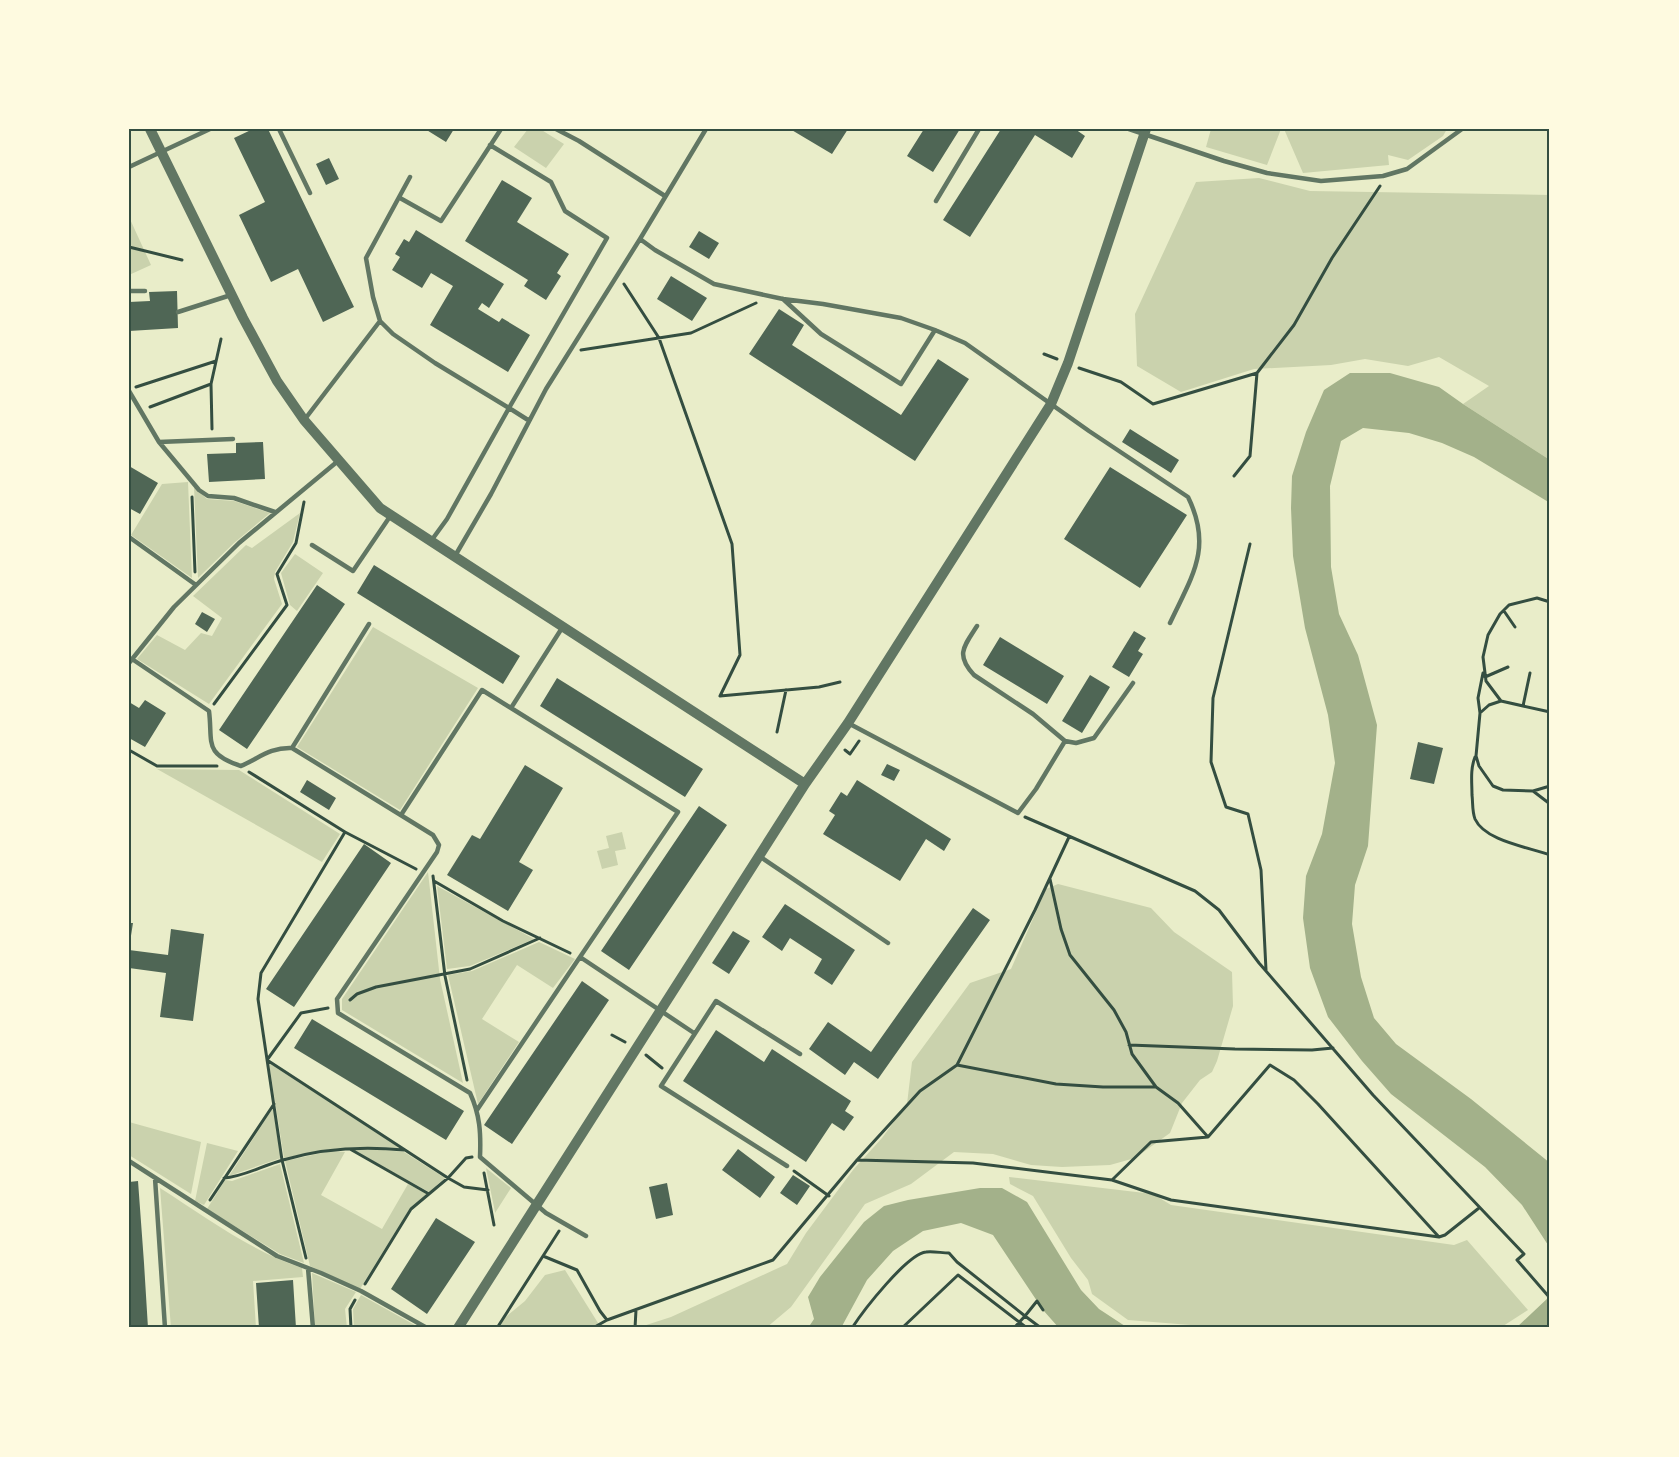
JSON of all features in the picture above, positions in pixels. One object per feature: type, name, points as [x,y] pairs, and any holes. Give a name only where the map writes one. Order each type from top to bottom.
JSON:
[{"type":"street","points":[[150,129],[231,295],[277,381],[304,420],[380,508],[805,784]]},
{"type":"street","points":[[458,1328],[805,784],[848,723],[1050,404],[1079,330],[1145,132]]},
{"type":"lane","points":[[129,166],[210,129]]},
{"type":"lane","points":[[279,129],[310,193]]},
{"type":"lane","points":[[400,198],[441,221],[501,129]]},
{"type":"lane","points":[[556,129],[665,196]]},
{"type":"lane","points":[[454,556],[491,494],[528,420],[706,129]]},
{"type":"lane","points":[[936,201],[979,129]]},
{"type":"lane","points":[[1129,129],[1145,132],[1267,173],[1321,181],[1383,176],[1407,169],[1462,129]]},
{"type":"lane","points":[[431,541],[447,519],[607,238],[565,212],[551,182],[490,145]]},
{"type":"lane","points":[[411,177],[366,258],[380,321],[393,334],[435,363],[528,420]]},
{"type":"lane","points":[[640,239],[714,284],[783,299],[901,318],[965,343],[1050,404],[1188,497],[1200,528],[1198,562],[1170,623]]},
{"type":"lane","points":[[129,291],[145,291]]},
{"type":"lane","points":[[178,312],[231,295]]},
{"type":"lane","points":[[783,299],[821,334],[901,384],[935,330]]},
{"type":"lane","points":[[304,420],[380,321]]},
{"type":"lane","points":[[129,390],[159,442],[199,490],[208,496],[234,498],[276,512]]},
{"type":"lane","points":[[159,442],[233,439]]},
{"type":"lane","points":[[338,461],[238,543],[174,607],[131,661],[209,711],[209,742],[213,750],[228,762],[241,766],[280,747],[292,748],[433,836],[439,845],[437,852],[337,999],[338,1013],[470,1093],[477,1110],[481,1131],[480,1157],[536,1204],[586,1236]]},
{"type":"lane","points":[[312,545],[353,571],[391,515]]},
{"type":"lane","points":[[129,537],[196,585]]},
{"type":"lane","points":[[292,748],[369,624]]},
{"type":"lane","points":[[977,626],[963,648],[962,657],[966,667],[974,675],[1033,714],[1065,741],[1076,743],[1094,738],[1133,683]]},
{"type":"lane","points":[[511,708],[563,627]]},
{"type":"lane","points":[[401,815],[482,690],[678,812],[477,1110]]},
{"type":"lane","points":[[848,723],[1018,813],[1036,789],[1065,741]]},
{"type":"lane","points":[[759,856],[888,943]]},
{"type":"lane","points":[[580,957],[694,1033]]},
{"type":"lane","points":[[787,1166],[661,1086],[716,1001],[800,1054]]},
{"type":"lane","points":[[129,1161],[277,1256],[361,1291],[426,1328]]},
{"type":"lane","points":[[155,1178],[165,1328]]},
{"type":"lane","points":[[308,1268],[313,1328]]},
{"type":"path","points":[[1234,476],[1250,456],[1257,373],[1294,325],[1332,258],[1380,186],[1383,176]]},
{"type":"path","points":[[129,247],[182,260]]},
{"type":"path","points":[[618,275],[659,338],[732,544],[740,655],[720,696],[819,687],[840,682]]},
{"type":"path","points":[[569,352],[691,333],[771,296]]},
{"type":"path","points":[[212,440],[211,384],[221,339]]},
{"type":"path","points":[[1044,354],[1058,359]]},
{"type":"path","points":[[129,390],[216,361]]},
{"type":"path","points":[[1077,367],[1121,382],[1153,404],[1257,373]]},
{"type":"path","points":[[140,410],[174,400],[211,384]]},
{"type":"path","points":[[209,711],[287,605],[277,574],[296,543],[307,487]]},
{"type":"path","points":[[192,496],[195,574]]},
{"type":"path","points":[[1250,543],[1213,698],[1211,762],[1226,807],[1248,814],[1261,870],[1266,971]]},
{"type":"path","points":[[1550,603],[1537,598],[1509,605],[1503,610],[1488,635],[1484,646],[1483,672],[1478,698],[1480,713],[1476,754],[1472,766],[1473,812],[1483,830],[1491,836],[1550,855]]},
{"type":"path","points":[[1503,610],[1515,627]]},
{"type":"path","points":[[1485,677],[1508,667]]},
{"type":"path","points":[[1483,672],[1486,681],[1502,701]]},
{"type":"path","points":[[1523,706],[1530,673]]},
{"type":"path","points":[[777,732],[786,690]]},
{"type":"path","points":[[1480,713],[1489,705],[1502,701],[1550,712]]},
{"type":"path","points":[[845,750],[850,754],[857,744]]},
{"type":"path","points":[[129,750],[157,766],[217,766]]},
{"type":"path","points":[[1476,754],[1479,766],[1493,786],[1503,790],[1533,791],[1550,786]]},
{"type":"path","points":[[241,766],[345,832],[423,872]]},
{"type":"path","points":[[1533,791],[1550,804]]},
{"type":"path","points":[[1018,813],[1195,891],[1219,910],[1266,971],[1373,1095],[1524,1254],[1517,1260],[1550,1298]]},
{"type":"path","points":[[308,1268],[282,1160],[258,999],[261,973],[345,832]]},
{"type":"path","points":[[593,1328],[607,1320],[773,1260],[857,1160],[920,1091],[957,1065],[1069,837]]},
{"type":"path","points":[[432,860],[444,972],[470,1093]]},
{"type":"path","points":[[1050,878],[1060,930],[1070,955],[1114,1010],[1126,1032],[1132,1054],[1156,1088],[1178,1103],[1208,1137]]},
{"type":"path","points":[[434,881],[503,921],[580,957]]},
{"type":"path","points":[[267,1060],[301,1013],[342,1005],[357,994],[376,987],[444,972],[471,969],[540,938]]},
{"type":"path","points":[[612,1035],[632,1046]]},
{"type":"path","points":[[1130,1045],[1235,1049],[1333,1048]]},
{"type":"path","points":[[642,1053],[669,1072]]},
{"type":"path","points":[[267,1060],[448,1178],[464,1187],[488,1190]]},
{"type":"path","points":[[957,1065],[1056,1084],[1103,1088],[1156,1088]]},
{"type":"path","points":[[1112,1180],[1151,1142],[1208,1137],[1269,1065],[1294,1080],[1318,1104],[1439,1237]]},
{"type":"path","points":[[204,1209],[274,1104]]},
{"type":"path","points":[[224,1178],[232,1178],[282,1160],[325,1150],[373,1147],[405,1150]]},
{"type":"path","points":[[348,1149],[429,1194]]},
{"type":"path","points":[[352,1156],[355,1152]]},
{"type":"path","points":[[351,1328],[350,1309],[411,1209],[448,1178],[466,1158],[480,1157],[494,1225]]},
{"type":"path","points":[[857,1160],[973,1163],[1112,1180],[1172,1200],[1439,1237],[1445,1235],[1479,1208]]},
{"type":"path","points":[[787,1166],[829,1196]]},
{"type":"path","points":[[402,1185],[405,1180]]},
{"type":"path","points":[[497,1328],[564,1223]]},
{"type":"path","points":[[852,1328],[866,1306],[907,1263],[924,1252],[949,1253],[1041,1328]]},
{"type":"path","points":[[543,1256],[577,1270],[607,1320]]},
{"type":"path","points":[[902,1328],[958,1275],[1027,1328]]},
{"type":"path","points":[[1014,1328],[1037,1301],[1043,1310]]},
{"type":"path","points":[[635,1328],[636,1310]]},
{"type":"shaded area","points":[[528,129],[540,129],[564,144],[546,168],[514,147]]},
{"type":"shaded area","points":[[1211,129],[1281,129],[1267,165],[1206,147]]},
{"type":"shaded area","points":[[1284,129],[1447,129],[1443,136],[1408,160],[1388,155],[1389,165],[1303,173]]},
{"type":"shaded area","points":[[1259,178],[1310,191],[1550,195],[1550,460],[1463,404],[1489,386],[1439,357],[1408,366],[1365,359],[1331,365],[1254,369],[1181,392],[1137,366],[1135,314],[1196,182]]},
{"type":"shaded area","points":[[129,217],[151,265],[129,275]]},
{"type":"shaded area","points":[[1350,373],[1390,373],[1439,387],[1550,460],[1550,503],[1474,457],[1442,443],[1409,433],[1363,428],[1341,441],[1330,486],[1331,567],[1339,614],[1358,655],[1377,725],[1368,846],[1355,885],[1352,924],[1361,977],[1374,1018],[1396,1044],[1471,1099],[1550,1163],[1550,1258],[1548,1245],[1522,1205],[1485,1167],[1391,1094],[1362,1061],[1328,1017],[1310,968],[1303,918],[1306,876],[1322,834],[1335,763],[1328,715],[1305,628],[1293,556],[1292,476],[1306,432],[1324,390]]},
{"type":"shaded area","points":[[188,482],[192,578],[131,535],[162,484]]},
{"type":"shaded area","points":[[194,487],[207,499],[234,501],[270,513],[234,543],[198,578]]},
{"type":"shaded area","points":[[300,513],[293,542],[275,572],[274,579],[282,604],[209,704],[137,659],[157,635],[185,650],[201,633],[212,636],[222,618],[193,596],[246,545],[252,548]]},
{"type":"shaded area","points":[[295,554],[323,573],[297,611],[290,605],[281,573]]},
{"type":"shaded area","points":[[373,627],[478,688],[400,810],[297,747]]},
{"type":"shaded area","points":[[157,769],[239,770],[340,834],[322,862]]},
{"type":"shaded area","points":[[622,832],[626,849],[615,851],[618,865],[602,869],[597,851],[609,848],[606,836]]},
{"type":"shaded area","points":[[428,872],[440,979],[463,1083],[342,1010],[342,999]]},
{"type":"shaded area","points":[[1058,884],[1151,908],[1174,932],[1232,972],[1233,1006],[1217,1061],[1212,1072],[1200,1080],[1182,1103],[1170,1133],[1135,1158],[1110,1165],[1062,1167],[1031,1165],[993,1154],[954,1152],[911,1184],[865,1204],[791,1307],[766,1328],[637,1328],[671,1317],[787,1264],[806,1233],[853,1170],[882,1138],[907,1104],[912,1062],[970,983],[1011,969],[1046,889]]},
{"type":"shaded area","points":[[437,886],[534,939],[470,966],[447,969]]},
{"type":"shaded area","points":[[539,942],[575,959],[553,988],[517,965],[482,1019],[519,1042],[478,1104],[448,975],[472,971]]},
{"type":"shaded area","points":[[269,1063],[400,1148],[342,1148],[284,1158]]},
{"type":"shaded area","points":[[273,1108],[281,1158],[229,1176]]},
{"type":"shaded area","points":[[129,1122],[201,1142],[191,1194],[129,1155]]},
{"type":"shaded area","points":[[207,1143],[238,1151],[204,1205],[195,1201]]},
{"type":"shaded area","points":[[374,1149],[404,1152],[445,1178],[429,1192],[353,1150]]},
{"type":"shaded area","points":[[331,1151],[345,1152],[321,1195],[382,1229],[408,1184],[427,1194],[410,1208],[360,1289],[310,1266],[285,1161]]},
{"type":"shaded area","points":[[280,1164],[304,1263],[280,1254],[207,1209],[225,1180],[232,1181]]},
{"type":"shaded area","points":[[486,1168],[511,1188],[495,1213],[495,1212]]},
{"type":"shaded area","points":[[1009,1177],[1153,1194],[1171,1205],[1454,1245],[1467,1240],[1528,1310],[1500,1328],[1228,1328],[1128,1320],[1092,1294],[1088,1280],[1071,1258],[1033,1196],[1010,1184]]},
{"type":"shaded area","points":[[160,1188],[246,1243],[302,1268],[303,1277],[253,1281],[256,1328],[171,1328]]},
{"type":"shaded area","points":[[980,1188],[1002,1188],[1027,1202],[1081,1290],[1099,1309],[1128,1328],[1059,1328],[1043,1310],[993,1235],[961,1223],[923,1231],[893,1251],[867,1280],[841,1328],[808,1328],[814,1319],[808,1297],[820,1277],[864,1222],[884,1206]]},
{"type":"shaded area","points":[[565,1270],[598,1323],[608,1328],[496,1328],[525,1301],[545,1275]]},
{"type":"shaded area","points":[[312,1273],[356,1292],[345,1309],[347,1328],[315,1328]]},
{"type":"shaded area","points":[[1550,1294],[1550,1328],[1516,1328],[1549,1297]]},
{"type":"shaded area","points":[[361,1295],[420,1328],[354,1328],[353,1309]]},
{"type":"building","points":[[253,129],[268,129],[354,307],[323,322],[298,269],[271,282],[239,215],[265,202],[234,138]]},
{"type":"building","points":[[425,129],[454,129],[446,142]]},
{"type":"building","points":[[790,129],[848,129],[832,154]]},
{"type":"building","points":[[924,129],[960,129],[933,172],[907,156]]},
{"type":"building","points":[[1001,129],[1075,129],[1085,136],[1072,158],[1035,135],[970,237],[943,220]]},
{"type":"building","points":[[329,158],[339,179],[326,185],[316,164]]},
{"type":"building","points":[[502,180],[532,198],[517,222],[569,254],[557,273],[561,276],[546,300],[524,286],[528,280],[465,241]]},
{"type":"building","points":[[416,230],[504,284],[489,308],[482,303],[478,309],[499,322],[502,318],[530,335],[508,372],[430,325],[453,286],[431,273],[422,288],[392,270],[400,257],[395,254],[404,239],[409,242]]},
{"type":"building","points":[[699,231],[719,243],[709,259],[689,247]]},
{"type":"building","points":[[671,276],[707,298],[692,321],[657,299]]},
{"type":"building","points":[[177,291],[178,328],[129,331],[129,302],[150,301],[149,292]]},
{"type":"building","points":[[779,309],[804,325],[792,345],[901,415],[938,359],[969,379],[915,461],[749,354]]},
{"type":"building","points":[[1130,429],[1179,460],[1171,473],[1122,442]]},
{"type":"building","points":[[263,442],[265,479],[209,482],[207,454],[236,453],[236,443]]},
{"type":"building","points":[[129,466],[158,483],[140,514],[129,508]]},
{"type":"building","points":[[1110,467],[1187,515],[1140,588],[1064,539]]},
{"type":"building","points":[[374,565],[520,656],[503,684],[357,593]]},
{"type":"building","points":[[317,585],[345,604],[247,749],[219,730]]},
{"type":"building","points":[[202,612],[215,619],[207,632],[195,624]]},
{"type":"building","points":[[1134,631],[1146,638],[1138,651],[1143,654],[1129,677],[1112,667]]},
{"type":"building","points":[[1000,637],[1064,676],[1047,704],[983,665]]},
{"type":"building","points":[[1090,675],[1110,687],[1082,733],[1062,721]]},
{"type":"building","points":[[557,678],[703,769],[685,797],[540,706]]},
{"type":"building","points":[[145,700],[166,713],[145,747],[129,738],[129,702],[139,708]]},
{"type":"building","points":[[1418,742],[1443,748],[1434,784],[1410,779]]},
{"type":"building","points":[[887,764],[900,770],[894,781],[881,775]]},
{"type":"building","points":[[525,765],[563,788],[519,862],[533,870],[508,911],[447,875],[472,835],[480,839]]},
{"type":"building","points":[[307,780],[336,798],[329,810],[300,792]]},
{"type":"building","points":[[857,780],[951,839],[944,851],[926,839],[900,881],[823,834],[835,815],[829,811],[841,792],[847,796]]},
{"type":"building","points":[[699,806],[727,825],[629,970],[601,951]]},
{"type":"building","points":[[364,844],[391,863],[294,1007],[266,989]]},
{"type":"building","points":[[785,904],[855,950],[832,985],[814,973],[822,959],[790,938],[782,951],[762,937]]},
{"type":"building","points":[[973,908],[990,920],[878,1079],[854,1062],[845,1075],[809,1049],[828,1022],[871,1052]]},
{"type":"building","points":[[129,923],[133,923],[130,942],[129,942]]},
{"type":"building","points":[[171,929],[204,934],[193,1021],[160,1017],[166,973],[129,968],[129,950],[168,955]]},
{"type":"building","points":[[733,931],[750,941],[729,974],[712,963]]},
{"type":"building","points":[[582,981],[609,1000],[512,1144],[484,1125]]},
{"type":"building","points":[[312,1019],[464,1111],[446,1140],[294,1048]]},
{"type":"building","points":[[716,1030],[764,1062],[772,1049],[851,1101],[845,1111],[854,1117],[844,1131],[832,1123],[806,1162],[683,1081]]},
{"type":"building","points":[[738,1149],[775,1177],[760,1198],[722,1170]]},
{"type":"building","points":[[793,1175],[810,1186],[797,1205],[780,1193]]},
{"type":"building","points":[[138,1181],[148,1328],[129,1328],[129,1182]]},
{"type":"building","points":[[667,1183],[673,1215],[656,1219],[649,1187]]},
{"type":"building","points":[[436,1218],[475,1242],[427,1314],[391,1289]]},
{"type":"building","points":[[293,1280],[296,1328],[259,1328],[256,1283]]}]
